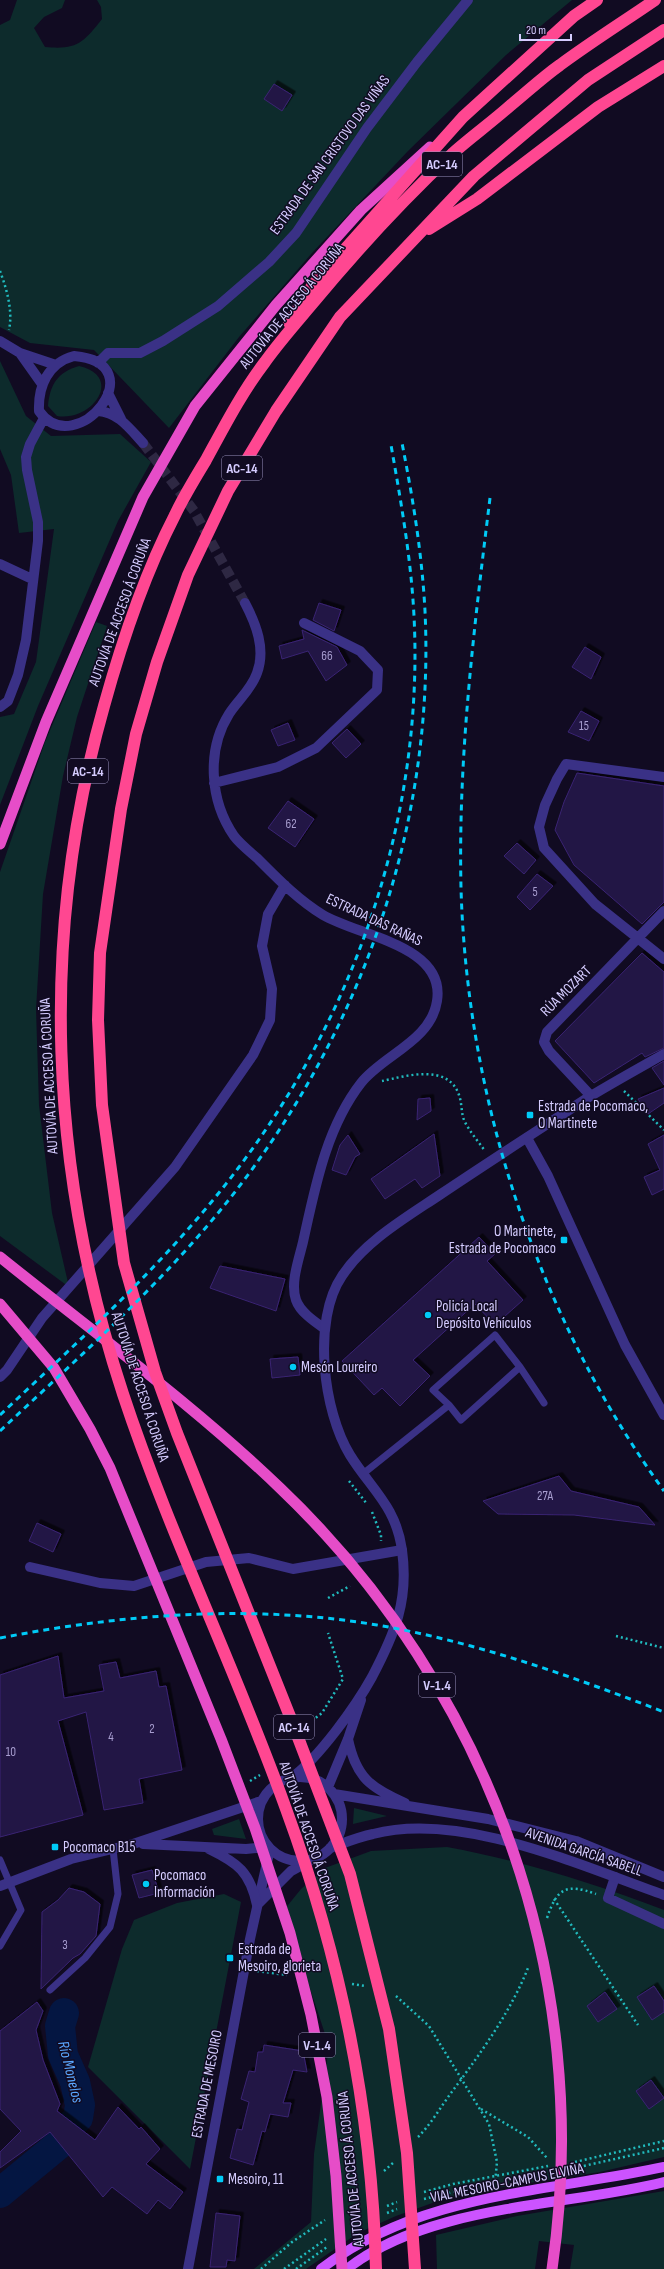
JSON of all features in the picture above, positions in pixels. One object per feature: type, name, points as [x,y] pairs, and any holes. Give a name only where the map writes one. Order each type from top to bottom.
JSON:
[{"type":"highway","points":[[0,844],[46,722],[143,497],[195,406],[276,305],[361,210],[574,16],[597,0]]},
{"type":"highway","name":"AUTOVÍA DE ACCESO Á CORUÑA","points":[[376,2269],[373,2196],[367,2139],[337,1977],[312,1884],[283,1801],[142,1450],[102,1329],[87,1268],[76,1213],[66,1138],[60,1033],[62,942],[69,872],[81,803],[97,728],[117,657],[146,580],[172,520],[263,364],[353,255],[452,155],[558,66],[654,0]]},
{"type":"highway","name":"AUTOVÍA DE ACCESO Á CORUÑA","points":[[415,2269],[407,2153],[390,2037],[350,1874],[291,1719],[177,1433],[155,1372],[124,1263],[102,1105],[98,1020],[100,953],[121,809],[136,734],[157,662],[188,575],[228,491],[276,411],[340,317],[474,176],[588,80],[664,30]]},
{"type":"highway","points":[[413,239],[477,199],[598,107],[664,66]]},
{"type":"highway","points":[[263,364],[312,286],[463,117]]},
{"type":"highway","name":"V-1.4","points":[[0,1257],[226,1439],[281,1488],[330,1540],[371,1588],[409,1641],[439,1688],[472,1748],[499,1810],[522,1877],[540,1945],[552,2008],[559,2071],[561,2186],[556,2245],[552,2269]]},
{"type":"highway","name":"V-1.4","points":[[0,1304],[54,1368],[90,1428],[110,1468],[218,1732],[255,1828],[290,1933],[311,2015],[328,2105],[336,2176],[342,2269]]},
{"type":"main road","name":"VIAL MESOIRO-CAMPUS ELVIÑA","points":[[321,2269],[349,2249],[389,2228],[441,2209],[540,2189],[611,2179],[664,2167]]},
{"type":"main road","name":"VIAL MESOIRO-CAMPUS ELVIÑA","points":[[346,2269],[390,2243],[432,2226],[462,2218],[596,2196],[664,2182]]},
{"type":"street","name":"ESTRADA DE SAN CRISTOVO DAS VIÑAS","points":[[98,363],[108,353],[140,353],[163,341],[218,306],[269,262],[296,233],[372,122],[417,62],[468,0]]},
{"type":"street","points":[[3,342],[20,353],[56,365]]},
{"type":"street","points":[[20,353],[42,384]]},
{"type":"street","points":[[74,356],[86,357],[98,363],[109,377],[108,393],[105,403],[98,411],[80,423],[74,424],[55,423],[44,418],[39,411],[42,384],[56,365],[74,356]]},
{"type":"street","points":[[108,393],[122,421]]},
{"type":"street","points":[[98,411],[108,412],[122,421],[143,443]]},
{"type":"street","points":[[0,707],[8,702],[18,675],[26,640],[32,579],[38,541],[38,522],[27,470],[26,457],[30,444],[44,418]]},
{"type":"street","points":[[0,564],[32,579]]},
{"type":"street","name":"ESTRADA DAS RAÑAS","points":[[245,603],[256,624],[260,642],[258,671],[248,691],[229,715],[215,748],[214,783],[219,809],[235,837],[285,885],[323,915],[412,952],[428,964],[437,987],[437,1001],[433,1014],[426,1026],[409,1043],[382,1063],[361,1083],[340,1116],[324,1158],[310,1207],[294,1292],[297,1303],[312,1320],[325,1329]]},
{"type":"street","points":[[214,783],[278,766],[316,748],[377,690],[378,670],[360,651],[304,623]]},
{"type":"street","points":[[664,777],[566,764],[557,778],[545,805],[539,827],[544,848],[566,874],[595,904],[664,959]]},
{"type":"street","points":[[0,1377],[7,1370],[42,1318],[175,1167],[253,1056],[270,1020],[272,989],[262,946],[268,914],[285,885]]},
{"type":"street","name":"RÚA MOZART","points":[[591,1096],[549,1051],[544,1042],[547,1032],[664,911]]},
{"type":"street","points":[[331,1791],[365,1690],[392,1638],[401,1613],[403,1590],[402,1550],[397,1527],[386,1502],[351,1456],[342,1441],[331,1408],[324,1358],[325,1329],[332,1295],[341,1276],[358,1256],[401,1222],[591,1096],[664,1054]]},
{"type":"street","points":[[527,1138],[548,1176],[625,1345],[664,1415]]},
{"type":"street","points":[[30,1567],[100,1583],[134,1586],[206,1562],[249,1558],[293,1569],[402,1550]]},
{"type":"street","points":[[291,1778],[300,1771],[332,1734],[365,1690]]},
{"type":"street","points":[[348,1739],[352,1759],[363,1778],[381,1792],[420,1809]]},
{"type":"street","points":[[204,1846],[239,1866],[250,1879],[257,1905],[291,1871],[330,1848],[337,1839],[341,1822],[339,1804],[331,1791],[317,1780],[304,1777],[291,1778],[279,1782],[269,1790],[261,1801],[258,1813],[258,1825],[262,1837],[270,1848],[291,1860],[302,1861],[313,1858]]},
{"type":"street","name":"AVENIDA GARCÍA SABELL","points":[[331,1791],[420,1809],[488,1819],[576,1841],[664,1877]]},
{"type":"street","points":[[0,1886],[72,1859],[132,1844],[261,1801]]},
{"type":"street","name":"AVENIDA GARCÍA SABELL","points":[[330,1848],[374,1833],[417,1829],[458,1832],[537,1849],[567,1858],[664,1895]]},
{"type":"street","points":[[132,1844],[246,1849],[270,1848]]},
{"type":"street","name":"ESTRADA DE MESOIRO","points":[[188,2269],[257,1905],[270,1848]]},
{"type":"street","points":[[615,1877],[608,1898],[664,1924]]},
{"type":"lane","points":[[520,1367],[462,1420],[433,1390],[495,1335],[520,1367],[544,1403]]},
{"type":"lane","points":[[364,1473],[449,1405]]},
{"type":"lane","points":[[50,1990],[85,1958],[110,1927],[118,1894],[113,1849]]},
{"type":"lane","points":[[0,1860],[11,1881],[22,1910],[0,1946]]},
{"type":"path","points":[[0,271],[5,285],[11,318],[3,342]]},
{"type":"path","points":[[361,1083],[425,1073],[442,1077],[455,1088],[459,1095],[464,1119],[492,1161]]},
{"type":"path","points":[[616,1081],[639,1107],[664,1130]]},
{"type":"path","points":[[616,1636],[664,1648]]},
{"type":"path","points":[[546,1920],[553,1899],[565,1890],[580,1889],[608,1898]]},
{"type":"path","points":[[553,1899],[638,2025]]},
{"type":"path","points":[[413,2143],[429,2126],[474,2063],[521,1987],[531,1961]]},
{"type":"path","points":[[480,2108],[528,2137],[548,2160]]},
{"type":"path","points":[[380,2175],[397,2159]]},
{"type":"path","points":[[261,2269],[292,2242],[327,2218]]},
{"type":"green space","points":[[17,0],[65,0],[62,8],[44,17],[34,28],[45,47],[56,48],[72,46],[90,34],[102,19],[101,7],[97,0],[572,0],[506,55],[408,151],[312,253],[239,337],[169,428],[94,350],[30,343],[0,327],[0,25],[10,20]]},
{"type":"green space","points":[[0,361],[26,416],[51,436],[120,434],[151,462],[118,521],[38,706],[0,805],[0,717],[14,714],[36,662],[54,529],[19,533],[11,475],[0,449]]},
{"type":"green space","points":[[79,366],[92,371],[100,379],[101,388],[98,397],[92,405],[82,412],[70,416],[57,416],[48,406],[53,385],[60,375]]},
{"type":"green space","points":[[96,622],[107,626],[77,717],[63,776],[43,894],[36,1009],[39,1105],[52,1213],[69,1287],[0,1236],[0,872],[45,742]]},
{"type":"green space","points":[[354,1808],[387,1816],[353,1824]]},
{"type":"green space","points":[[239,1819],[246,1839],[214,1835],[212,1829]]},
{"type":"green space","points":[[447,1847],[530,1866],[611,1891],[664,1910],[664,2157],[600,2172],[477,2191],[438,2201],[396,2216],[358,2233],[306,2269],[254,2269],[311,2222],[314,2154],[329,2046],[284,1910],[301,1889],[325,1868],[371,1851]]},
{"type":"green space","points":[[224,1894],[241,1902],[190,2169],[88,2067],[122,1949],[134,1920],[177,1903]]},
{"type":"green space","points":[[664,2191],[664,2269],[570,2269],[574,2245],[539,2241],[535,2269],[437,2269],[436,2235],[517,2216]]},
{"type":"building","points":[[274,84],[292,95],[282,111],[264,99]]},
{"type":"building","points":[[319,603],[341,610],[334,631],[313,620]]},
{"type":"building","points":[[302,630],[337,647],[347,665],[326,681],[308,651],[282,659],[279,646],[304,639]]},
{"type":"building","points":[[585,647],[601,657],[591,679],[572,667]]},
{"type":"building","points":[[581,711],[599,721],[589,741],[568,732]]},
{"type":"building","points":[[288,723],[295,740],[278,746],[271,730]]},
{"type":"building","points":[[347,729],[361,744],[346,758],[332,743]]},
{"type":"building","points":[[577,773],[664,786],[664,902],[642,924],[574,865],[555,830],[564,802]]},
{"type":"building","points":[[288,801],[314,819],[295,847],[268,828]]},
{"type":"building","points":[[517,843],[536,860],[524,874],[504,856]]},
{"type":"building","points":[[537,874],[553,886],[530,910],[517,897]]},
{"type":"building","points":[[642,953],[664,972],[664,1048],[645,1057],[642,1053],[594,1083],[555,1041]]},
{"type":"building","points":[[664,1061],[664,1085],[652,1068]]},
{"type":"building","points":[[664,1088],[664,1103],[648,1114],[638,1099]]},
{"type":"building","points":[[430,1098],[431,1111],[417,1120],[418,1099]]},
{"type":"building","points":[[434,1134],[440,1176],[422,1188],[415,1179],[385,1199],[371,1179]]},
{"type":"building","points":[[348,1135],[360,1154],[355,1157],[346,1175],[332,1170],[340,1145]]},
{"type":"building","points":[[664,1135],[664,1189],[652,1195],[644,1177],[660,1170],[648,1144]]},
{"type":"building","name":"Policía Local Depósito Vehículos","points":[[479,1237],[495,1254],[487,1261],[523,1300],[495,1325],[475,1304],[413,1360],[430,1376],[400,1406],[382,1388],[374,1395],[342,1361]]},
{"type":"building","points":[[220,1266],[285,1279],[276,1311],[210,1288]]},
{"type":"building","points":[[298,1357],[300,1375],[272,1378],[270,1359]]},
{"type":"building","points":[[559,1476],[571,1491],[639,1507],[655,1525],[574,1515],[498,1514],[483,1501]]},
{"type":"building","points":[[37,1523],[61,1534],[53,1552],[29,1541]]},
{"type":"building","points":[[58,1656],[64,1698],[104,1691],[99,1665],[116,1662],[120,1678],[156,1671],[159,1687],[166,1686],[182,1770],[139,1779],[143,1803],[104,1810],[86,1712],[58,1721],[83,1815],[0,1837],[0,1675]]},
{"type":"building","name":"Pocomaco Información","points":[[152,1870],[159,1893],[139,1898],[132,1875]]},
{"type":"building","points":[[69,1888],[84,1892],[100,1904],[96,1936],[80,1954],[73,1958],[41,1989],[42,1912],[58,1900]]},
{"type":"building","points":[[654,1986],[664,2001],[664,2012],[652,2020],[637,1997]]},
{"type":"building","points":[[605,1992],[617,2009],[598,2022],[587,2006]]},
{"type":"building","points":[[37,2002],[43,2011],[36,2030],[43,2060],[60,2104],[57,2111],[95,2140],[118,2107],[139,2129],[141,2127],[160,2149],[146,2164],[183,2192],[170,2209],[158,2200],[147,2214],[112,2187],[103,2197],[50,2132],[0,2168],[0,2152],[21,2131],[0,2109],[0,2031]]},
{"type":"building","points":[[264,2045],[303,2051],[307,2072],[293,2070],[283,2103],[291,2103],[288,2117],[270,2114],[265,2132],[262,2131],[253,2165],[230,2158],[237,2129],[242,2130],[249,2102],[241,2099],[249,2071],[255,2072],[258,2052],[263,2052]]},
{"type":"building","points":[[651,2080],[664,2098],[649,2109],[636,2091]]},
{"type":"building","points":[[216,2213],[240,2216],[235,2261],[227,2260],[226,2267],[210,2267]]},
{"type":"waterway","name":"Río Monelos","points":[[0,2193],[63,2141],[72,2124],[78,2118],[80,2105],[75,2082],[63,2055],[60,2026],[64,2013]]},
{"type":"tunnel","points":[[143,443],[194,511],[245,603]]},
{"type":"railway","points":[[0,1431],[90,1347],[149,1289],[205,1229],[231,1197],[277,1133],[318,1065],[353,995],[381,921],[403,846],[417,769],[425,690],[425,611],[422,569],[402,443]]},
{"type":"railway","points":[[0,1415],[125,1296],[184,1234],[212,1201],[239,1167],[281,1107],[318,1043],[349,976],[374,907],[394,836],[407,763],[414,690],[414,616],[411,573],[391,445]]},
{"type":"railway","points":[[490,498],[468,693],[462,790],[461,888],[466,968],[478,1048],[495,1127],[518,1204],[546,1280],[580,1353],[619,1424],[664,1491]]},
{"type":"railway","points":[[0,1638],[94,1623],[188,1615],[283,1615],[330,1619],[377,1625],[414,1632],[523,1661],[664,1712]]},
{"type":"place","name":"Estrada de Pocomaco, O Martinete","points":[[530,1115]]},
{"type":"place","name":"O Martinete, Estrada de Pocomaco","points":[[564,1240]]},
{"type":"place","name":"Policía Local Depósito Vehículos","points":[[428,1315]]},
{"type":"place","name":"Mesón Loureiro","points":[[293,1367]]},
{"type":"place","name":"Pocomaco B15","points":[[55,1847]]},
{"type":"place","name":"Pocomaco Información","points":[[146,1884]]},
{"type":"place","name":"Estrada de Mesoiro, glorieta","points":[[230,1958]]},
{"type":"place","name":"Mesoiro, 11","points":[[220,2179]]}]
